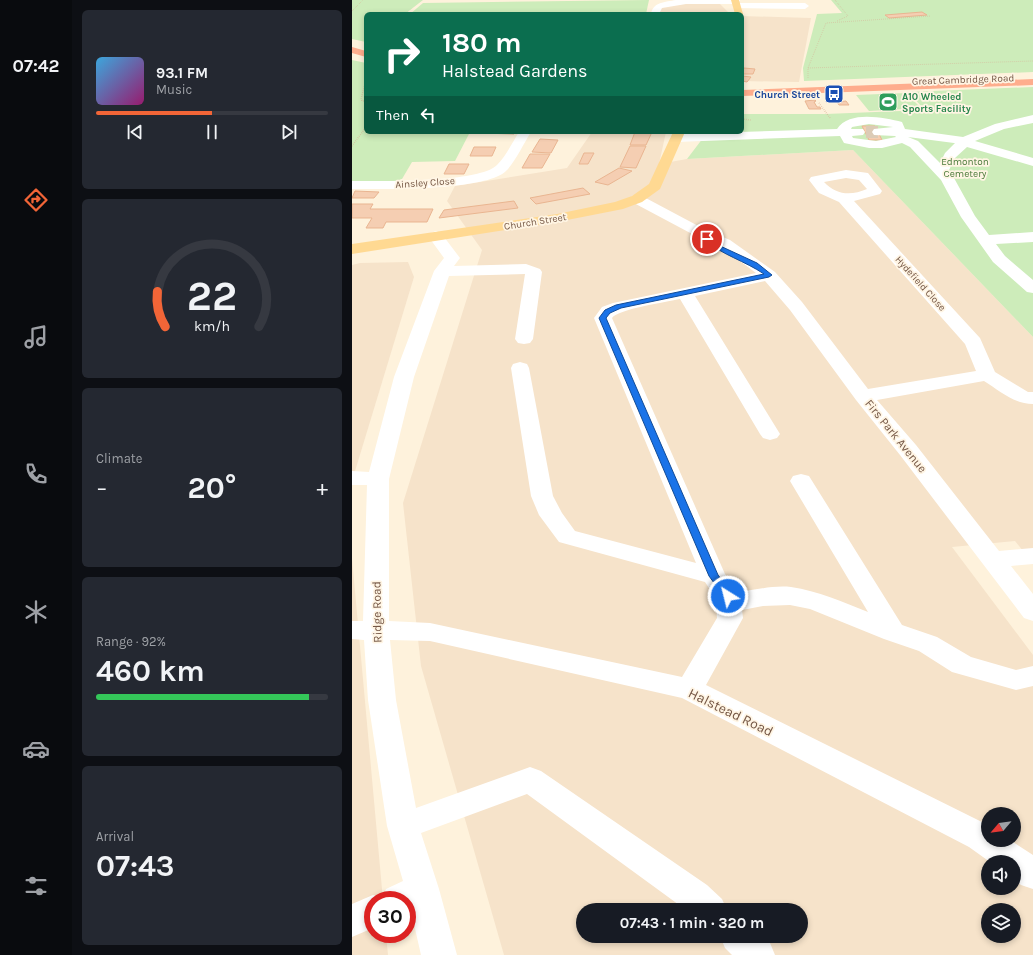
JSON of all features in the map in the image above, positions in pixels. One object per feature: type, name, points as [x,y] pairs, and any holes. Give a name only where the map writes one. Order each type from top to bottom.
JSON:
[{"type":"highway","points":[[352,43],[364,46]]},
{"type":"highway","points":[[352,50],[364,53]]},
{"type":"highway","name":"Great Cambridge Road","points":[[894,85],[1033,76]]},
{"type":"highway","name":"Great Cambridge Road","points":[[935,83],[1033,82]]},
{"type":"highway","points":[[744,86],[894,85]]},
{"type":"highway","points":[[744,91],[761,92],[894,85]]},
{"type":"main road","name":"Church Street","points":[[352,249],[557,218],[618,206],[637,200],[655,186],[677,135]]},
{"type":"street","points":[[656,12],[659,6],[671,3],[805,6]]},
{"type":"street","points":[[941,172],[946,167],[949,157],[965,142],[986,131],[1033,119]]},
{"type":"street","points":[[846,129],[873,120],[898,125],[902,136],[914,144],[947,178],[968,217],[999,259],[1033,288]]},
{"type":"street","points":[[846,129],[848,140],[871,146],[890,144],[902,136]]},
{"type":"street","points":[[744,133],[846,129],[902,136],[955,139],[1033,162]]},
{"type":"street","name":"Ainsley Close","points":[[352,185],[438,184],[485,176],[501,169],[524,134]]},
{"type":"street","points":[[677,135],[705,134]]},
{"type":"street","name":"Hydefield Close","points":[[844,199],[974,342],[987,375]]},
{"type":"street","name":"Firs Park Avenue","points":[[637,200],[699,232],[715,246],[762,270],[796,306],[864,396],[994,560],[1033,612]]},
{"type":"street","name":"Ridge Road","points":[[410,891],[403,826],[382,700],[364,630],[378,479],[404,377],[440,280],[436,262],[436,236]]},
{"type":"street","points":[[985,240],[1033,237]]},
{"type":"street","points":[[436,262],[526,269],[534,272],[524,339]]},
{"type":"street","points":[[689,690],[730,618],[728,596],[714,576],[603,318],[608,311],[619,307],[685,293],[762,270]]},
{"type":"street","points":[[685,293],[770,434]]},
{"type":"street","points":[[520,368],[542,496],[551,515],[567,537],[714,576]]},
{"type":"street","points":[[864,396],[987,375],[1024,398],[1033,398]]},
{"type":"street","points":[[352,478],[378,479]]},
{"type":"street","points":[[802,481],[893,632]]},
{"type":"street","points":[[994,560],[1033,556]]},
{"type":"street","points":[[729,603],[763,597],[790,596],[815,601],[893,632],[928,644],[962,665],[1016,680],[1033,676]]},
{"type":"street","name":"Halstead Road","points":[[364,630],[430,632],[689,690],[980,837],[1033,874]]},
{"type":"street","points":[[403,826],[530,780],[695,896],[702,903]]},
{"type":"street","name":"Ridge Road","points":[[416,907],[439,955]]},
{"type":"street","points":[[352,921],[364,915]]},
{"type":"street","points":[[744,943],[757,955]]},
{"type":"path","points":[[352,11],[363,0]]},
{"type":"path","points":[[834,22],[848,16],[835,0]]},
{"type":"path","points":[[809,82],[808,68],[826,23],[931,16]]},
{"type":"path","points":[[808,68],[1033,61]]},
{"type":"path","points":[[364,87],[361,98],[364,100]]},
{"type":"path","points":[[817,100],[829,118],[846,129]]},
{"type":"path","points":[[352,146],[364,131]]},
{"type":"shaded area","points":[[699,2],[718,2],[728,12],[657,12],[658,7]]},
{"type":"shaded area","points":[[744,16],[811,18],[799,82],[744,81]]},
{"type":"shaded area","points":[[591,134],[666,134],[659,164],[687,159],[853,150],[1033,337],[1033,563],[1015,541],[952,547],[1033,655],[1033,955],[504,955],[421,666],[403,503],[482,250],[447,201],[455,186],[567,168]]},
{"type":"shaded area","points":[[408,262],[414,277],[352,481],[352,265],[360,263]]},
{"type":"shaded area","points":[[352,558],[382,891],[364,891],[364,943],[387,943],[388,955],[352,955]]},
{"type":"green space","points":[[352,0],[423,0],[408,12],[364,12],[364,42],[352,39]]},
{"type":"green space","points":[[649,0],[646,12],[412,12],[423,3]]},
{"type":"green space","points":[[831,0],[1033,0],[1033,72],[804,81],[803,68],[817,14],[842,13]]},
{"type":"green space","points":[[352,60],[364,63],[364,134],[469,134],[455,161],[412,162],[402,179],[381,185],[352,182]]},
{"type":"green space","name":"Edmonton Cemetery","points":[[1033,87],[1033,337],[853,150],[687,159],[703,138],[703,134],[744,134],[744,114],[826,114],[925,110],[908,92]]},
{"type":"green space","name":"A10 Wheeled Sports Facility","points":[[906,93],[921,108],[869,111],[856,95]]},
{"type":"building","points":[[922,12],[927,15],[889,18],[885,15]]},
{"type":"building","points":[[744,68],[755,69],[753,74],[744,74]]},
{"type":"building","points":[[744,76],[751,77],[747,82],[744,81]]},
{"type":"building","points":[[805,101],[816,101],[814,102],[817,107],[820,107],[821,109],[809,109]]},
{"type":"building","points":[[846,101],[849,105],[839,105],[837,102]]},
{"type":"building","points":[[862,126],[875,126],[882,140],[869,140]]},
{"type":"building","points":[[634,134],[651,134],[646,145],[630,145]]},
{"type":"building","points":[[540,139],[558,140],[551,153],[532,152]]},
{"type":"building","points":[[630,146],[646,146],[636,168],[620,167]]},
{"type":"building","points":[[474,147],[496,147],[492,156],[470,156]]},
{"type":"building","points":[[584,153],[594,153],[588,164],[579,164]]},
{"type":"building","points":[[530,154],[550,154],[542,168],[522,168]]},
{"type":"building","points":[[449,164],[469,164],[464,174],[444,174]]},
{"type":"building","points":[[619,168],[632,171],[608,185],[595,182]]},
{"type":"building","points":[[583,188],[590,194],[536,204],[530,198]]},
{"type":"building","points":[[355,191],[379,192],[374,198],[352,198]]},
{"type":"building","points":[[514,201],[518,208],[439,218],[444,210]]},
{"type":"building","points":[[352,204],[373,204],[370,209],[433,209],[427,222],[386,222],[383,228],[366,228],[372,218],[352,218]]},
{"type":"tunnel","points":[[866,132],[878,132]]},
{"type":"place","name":"Church Street","points":[[834,94]]},
{"type":"place","name":"A10 Wheeled Sports Facility","points":[[888,102]]},
{"type":"route","points":[[707,239],[715,246],[755,265],[769,275],[619,307],[608,311],[603,318],[714,576],[728,596]]}]
